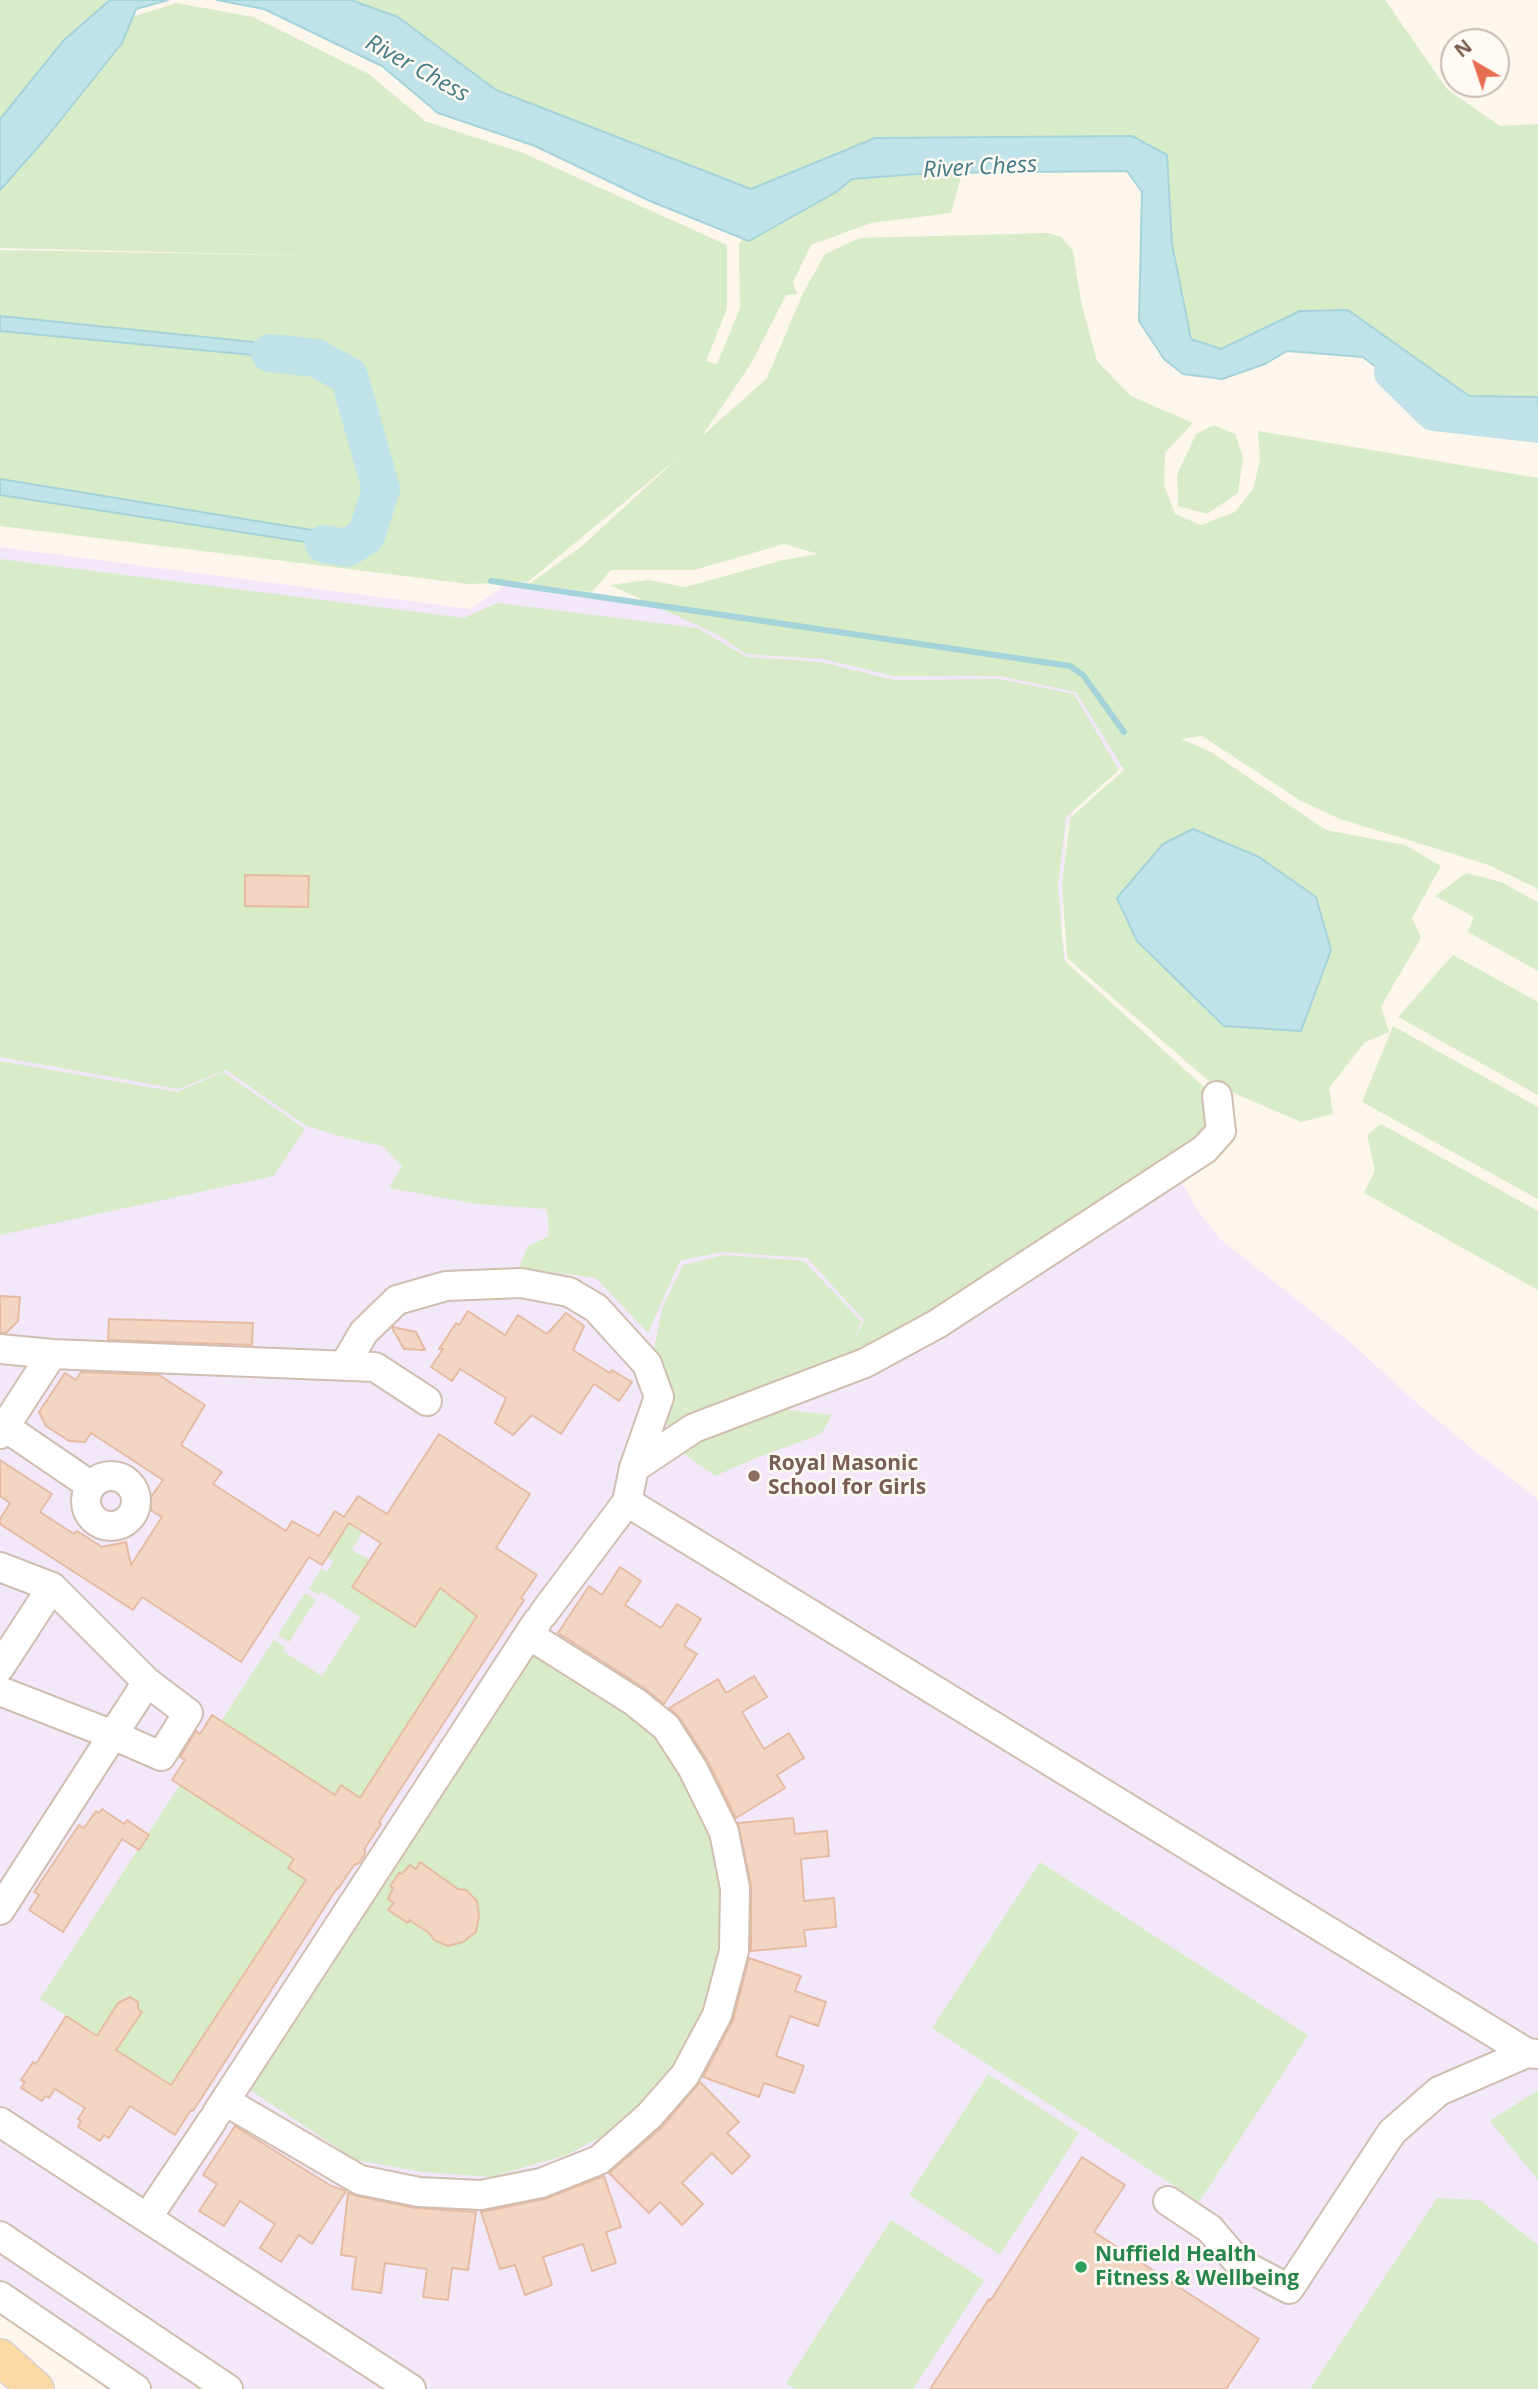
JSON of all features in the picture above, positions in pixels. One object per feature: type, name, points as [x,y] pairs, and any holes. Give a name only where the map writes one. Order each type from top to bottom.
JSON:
[{"type":"main road","points":[[0,2357],[36,2389]]},
{"type":"lane","points":[[634,1468],[694,1428],[865,1363],[937,1324],[1205,1149],[1221,1130],[1217,1096]]},
{"type":"lane","points":[[147,2218],[536,1624],[626,1502],[634,1468],[659,1396],[648,1364],[596,1308],[569,1292],[521,1283],[446,1286],[397,1300],[364,1332],[345,1364]]},
{"type":"lane","points":[[0,1349],[52,1354],[375,1367],[428,1401]]},
{"type":"lane","points":[[52,1354],[2,1431],[90,1485]]},
{"type":"lane","points":[[626,1502],[1533,2053]]},
{"type":"lane","points":[[0,1567],[52,1587],[147,1682],[188,1713],[161,1756],[0,1691]]},
{"type":"lane","points":[[0,1667],[52,1587]]},
{"type":"lane","points":[[218,2111],[304,2149],[360,2180],[419,2192],[481,2195],[541,2183],[599,2160],[649,2116],[685,2075],[717,2015],[734,1951],[735,1888],[724,1832],[693,1769],[667,1727],[536,1624]]},
{"type":"lane","points":[[0,1910],[147,1682]]},
{"type":"lane","points":[[1168,2201],[1210,2230],[1238,2262],[1289,2289],[1392,2132],[1440,2091],[1533,2053]]},
{"type":"lane","points":[[0,2122],[411,2389]]},
{"type":"lane","points":[[0,2236],[228,2389]]},
{"type":"lane","points":[[0,2296],[136,2389]]},
{"type":"shaded area","name":"Royal Masonic School for Girls","points":[[0,547],[470,609],[511,582],[531,587],[1033,650],[1153,754],[1108,772],[1076,803],[1066,830],[1063,885],[1062,935],[1068,969],[1196,1208],[1220,1239],[1349,1341],[1419,1405],[1476,1452],[1538,1499],[1538,2389],[106,2389],[0,2306]]},
{"type":"green space","points":[[0,0],[110,0],[64,40],[0,119]]},
{"type":"green space","points":[[351,0],[1385,0],[1440,79],[1440,98],[1460,98],[1500,126],[1538,124],[1538,397],[1469,396],[1348,310],[1300,311],[1221,349],[1191,339],[1172,244],[1167,155],[1132,136],[954,138],[961,177],[951,213],[871,223],[811,245],[793,282],[797,294],[786,295],[752,362],[702,436],[767,378],[803,293],[825,254],[860,238],[1048,233],[1061,237],[1073,251],[1081,302],[1097,361],[1131,396],[1193,423],[1165,453],[1164,485],[1175,514],[1201,525],[1235,512],[1253,489],[1260,460],[1258,431],[1538,478],[1538,889],[1489,865],[1340,819],[1301,801],[1202,736],[1181,739],[1211,752],[1326,830],[1405,845],[1441,866],[1412,918],[1421,938],[1381,1006],[1389,1032],[1365,1042],[1329,1088],[1333,1114],[1301,1122],[1211,1083],[1067,958],[1062,885],[1070,818],[1124,770],[1076,692],[1000,676],[894,676],[823,659],[746,654],[718,635],[610,585],[648,580],[685,587],[783,560],[818,554],[784,544],[694,570],[611,570],[592,592],[529,584],[582,546],[680,456],[528,582],[469,584],[0,526],[0,250],[332,256],[0,248],[0,188],[117,49],[131,17],[177,3],[253,17],[369,74],[425,121],[523,153],[727,245],[727,309],[706,361],[717,364],[740,308],[739,244],[801,169],[751,189],[496,90],[398,17]]},
{"type":"green space","points":[[1214,425],[1235,434],[1243,457],[1238,493],[1207,514],[1178,506],[1177,475],[1196,434]]},
{"type":"green space","points":[[0,559],[464,618],[497,603],[697,628],[747,657],[821,662],[894,680],[999,679],[1074,694],[1119,770],[1066,817],[1058,886],[1064,960],[1204,1087],[1212,1117],[1203,1138],[919,1328],[773,1408],[832,1415],[821,1434],[715,1476],[677,1449],[666,1422],[653,1355],[662,1309],[683,1265],[724,1255],[804,1261],[861,1321],[855,1339],[864,1320],[807,1258],[722,1252],[680,1261],[648,1333],[596,1278],[519,1268],[528,1246],[549,1236],[547,1209],[477,1204],[389,1188],[402,1166],[383,1146],[305,1125],[226,1070],[178,1089],[0,1057]]},
{"type":"green space","points":[[1466,873],[1501,882],[1538,902],[1538,971],[1468,932],[1474,917],[1435,896]]},
{"type":"green space","points":[[1453,955],[1538,1002],[1538,1095],[1398,1017]]},
{"type":"green space","points":[[1393,1026],[1538,1107],[1538,1199],[1362,1102]]},
{"type":"green space","points":[[0,1061],[177,1092],[223,1072],[305,1129],[274,1176],[0,1235]]},
{"type":"green space","points":[[1381,1124],[1538,1211],[1538,1290],[1364,1193],[1375,1170],[1367,1135]]},
{"type":"green space","points":[[349,1523],[362,1532],[352,1550],[370,1560],[353,1587],[414,1627],[453,1567],[457,1602],[464,1607],[483,1607],[360,1798],[341,1786],[335,1794],[221,1721],[274,1640],[285,1647],[283,1651],[322,1676],[360,1617],[322,1592],[319,1595],[309,1589],[321,1569],[327,1572],[333,1562],[327,1557]]},
{"type":"green space","points":[[305,1593],[316,1600],[289,1642],[278,1635]]},
{"type":"green space","points":[[535,1649],[659,1736],[718,1841],[726,1948],[713,1995],[682,2062],[621,2126],[567,2155],[490,2177],[422,2172],[356,2160],[250,2090]]},
{"type":"green space","points":[[180,1785],[294,1859],[288,1868],[306,1880],[170,2084],[111,2047],[122,2041],[142,2012],[138,2009],[121,1999],[102,2028],[101,2038],[40,1999]]},
{"type":"green space","points":[[1040,1862],[1308,2035],[1199,2202],[932,2028]]},
{"type":"green space","points":[[988,2074],[1079,2133],[1000,2255],[909,2195]]},
{"type":"green space","points":[[1538,2090],[1538,2180],[1490,2121]]},
{"type":"green space","points":[[1437,2198],[1480,2200],[1538,2245],[1538,2389],[1310,2389]]},
{"type":"green space","points":[[891,2220],[984,2280],[913,2389],[795,2389],[786,2383]]},
{"type":"water","points":[[110,0],[168,0],[136,9],[122,43],[46,138],[0,190],[0,119],[64,40]]},
{"type":"water","points":[[217,0],[351,0],[398,17],[496,90],[751,189],[875,138],[1132,136],[1167,155],[1172,244],[1191,339],[1221,349],[1300,311],[1348,310],[1469,396],[1538,397],[1538,437],[1471,426],[1429,407],[1363,357],[1287,351],[1265,364],[1222,379],[1183,374],[1164,359],[1139,321],[1142,192],[1127,171],[930,173],[852,179],[836,192],[749,241],[650,201],[535,146],[438,113],[382,66],[264,9]]},
{"type":"water","points":[[0,316],[331,350],[364,368],[397,486],[382,535],[370,552],[0,495],[0,479],[354,537],[371,528],[384,486],[354,377],[327,362],[0,331]]},
{"type":"water","points":[[1193,829],[1259,857],[1316,897],[1331,950],[1301,1031],[1224,1026],[1137,941],[1117,898],[1163,844]]},
{"type":"building","points":[[245,875],[309,876],[308,907],[245,906]]},
{"type":"building","points":[[0,1296],[20,1297],[18,1321],[6,1333],[0,1333]]},
{"type":"building","points":[[468,1311],[505,1335],[518,1315],[547,1334],[566,1313],[584,1326],[573,1350],[610,1373],[612,1370],[632,1382],[619,1401],[594,1384],[561,1434],[532,1415],[513,1435],[495,1423],[506,1398],[460,1369],[452,1381],[431,1367],[456,1323],[459,1325]]},
{"type":"building","points":[[109,1319],[253,1323],[252,1345],[108,1340]]},
{"type":"building","points":[[393,1327],[416,1332],[425,1350],[404,1349]]},
{"type":"building","points":[[81,1372],[159,1375],[205,1405],[181,1445],[222,1472],[213,1484],[286,1531],[292,1521],[319,1536],[335,1511],[344,1517],[358,1496],[387,1514],[439,1434],[530,1494],[496,1548],[537,1575],[521,1598],[524,1600],[379,1822],[381,1824],[365,1848],[365,1854],[337,1888],[175,2135],[130,2106],[109,2138],[104,2135],[100,2141],[78,2127],[81,2121],[78,2119],[85,2108],[55,2089],[49,2098],[46,2096],[42,2101],[21,2088],[25,2082],[21,2080],[33,2062],[36,2064],[66,2016],[97,2036],[118,2003],[130,1997],[138,2002],[138,2009],[142,2012],[116,2050],[171,2085],[306,1880],[288,1868],[294,1859],[172,1780],[185,1760],[180,1757],[196,1731],[200,1734],[212,1715],[335,1795],[341,1785],[360,1798],[477,1616],[440,1588],[415,1627],[352,1587],[381,1543],[349,1523],[322,1565],[309,1557],[241,1662],[142,1597],[133,1610],[0,1524],[0,1519],[10,1503],[0,1496],[0,1460],[52,1494],[40,1512],[74,1534],[77,1531],[102,1547],[126,1542],[131,1565],[162,1517],[152,1511],[149,1500],[163,1480],[91,1433],[85,1442],[69,1441],[46,1426],[39,1412],[65,1373],[76,1380]]},
{"type":"building","points":[[620,1567],[641,1581],[625,1605],[661,1628],[677,1604],[701,1619],[684,1646],[697,1654],[664,1704],[644,1688],[558,1633],[589,1586],[602,1595]]},
{"type":"building","points":[[754,1676],[767,1697],[742,1712],[764,1749],[789,1733],[804,1758],[777,1775],[785,1788],[736,1818],[707,1760],[680,1718],[669,1708],[718,1679],[726,1693]]},
{"type":"building","points":[[102,1809],[124,1824],[127,1820],[149,1835],[139,1850],[122,1839],[63,1932],[29,1910],[39,1895],[34,1892],[79,1825],[84,1828],[96,1811],[99,1813]]},
{"type":"building","points":[[793,1818],[795,1834],[827,1831],[829,1856],[801,1859],[804,1901],[834,1898],[836,1927],[804,1930],[806,1946],[751,1951],[751,1885],[738,1823]]},
{"type":"building","points":[[420,1862],[458,1889],[466,1890],[477,1901],[479,1917],[476,1932],[463,1942],[448,1946],[434,1940],[429,1933],[409,1920],[408,1923],[388,1910],[394,1903],[388,1899],[393,1888],[390,1886],[399,1873],[402,1874],[410,1865],[416,1869]]},
{"type":"building","points":[[749,1958],[801,1976],[795,1991],[826,2002],[818,2026],[790,2016],[776,2056],[804,2066],[794,2093],[764,2083],[759,2097],[703,2077],[733,2020]]},
{"type":"building","points":[[700,2082],[739,2122],[727,2133],[750,2156],[732,2174],[712,2153],[682,2183],[703,2204],[682,2225],[660,2202],[649,2213],[609,2173],[662,2127]]},
{"type":"building","points":[[235,2126],[331,2186],[346,2191],[312,2244],[299,2235],[281,2262],[260,2248],[275,2224],[240,2201],[224,2226],[199,2211],[217,2184],[203,2175]]},
{"type":"building","name":"Nuffield Health Fitness & Wellbeing","points":[[1082,2157],[1125,2185],[1094,2232],[1259,2339],[1226,2389],[930,2389],[989,2299],[991,2300]]},
{"type":"building","points":[[604,2176],[621,2227],[606,2232],[616,2263],[592,2271],[583,2244],[543,2257],[552,2285],[525,2295],[515,2265],[500,2269],[481,2212],[544,2199]]},
{"type":"building","points":[[348,2193],[416,2208],[476,2212],[468,2270],[452,2268],[448,2300],[423,2297],[427,2269],[385,2263],[381,2293],[352,2289],[356,2257],[341,2255]]},
{"type":"waterway","name":"River Chess","points":[[270,353],[316,358],[349,376],[381,489],[366,536],[347,548],[324,544]]},
{"type":"waterway","name":"River Chess","points":[[1393,372],[1434,412],[1538,424]]},
{"type":"waterway","points":[[491,581],[1070,666],[1083,675],[1124,732]]},
{"type":"place","name":"Royal Masonic School for Girls","points":[[754,1476]]},
{"type":"place","name":"Nuffield Health Fitness & Wellbeing","points":[[1081,2267]]}]
